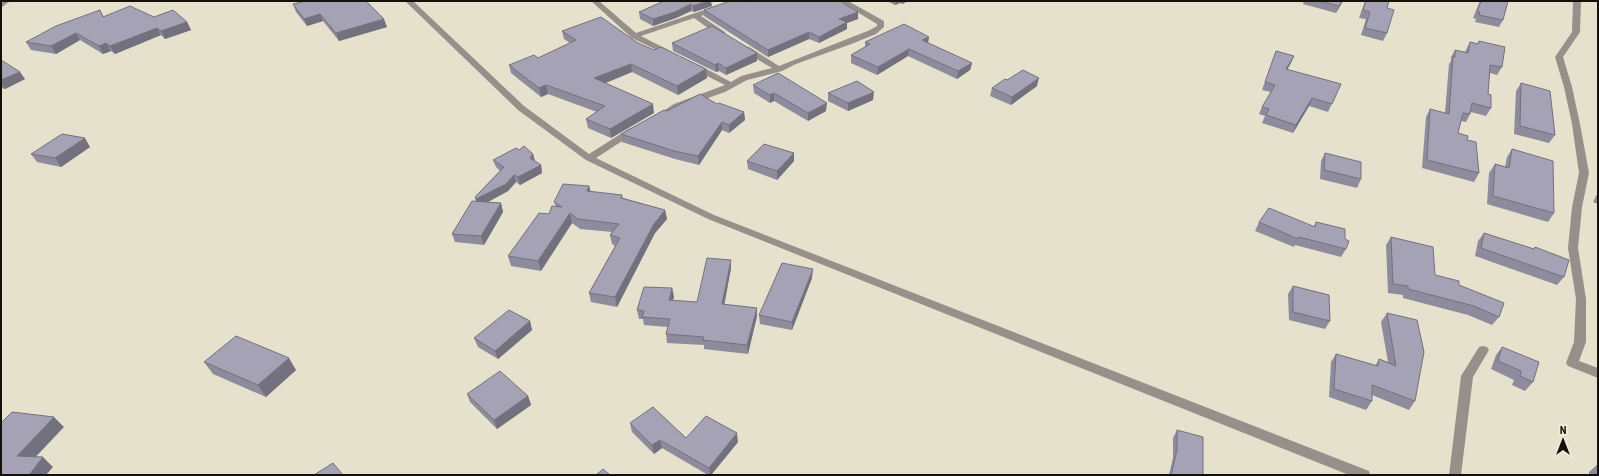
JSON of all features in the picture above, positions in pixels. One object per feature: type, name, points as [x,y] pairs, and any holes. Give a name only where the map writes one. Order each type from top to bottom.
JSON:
[{"type":"street","points":[[1,6],[6,1]]},
{"type":"street","points":[[409,1],[521,108],[589,158],[711,217],[1364,475]]},
{"type":"street","points":[[595,1],[635,36],[732,85]]},
{"type":"street","points":[[635,36],[738,1]]},
{"type":"street","points":[[651,120],[677,106],[722,90],[744,78],[779,69],[793,62],[873,32],[880,27],[881,23],[843,1]]},
{"type":"street","points":[[1578,1],[1576,32],[1559,57],[1568,87],[1576,124],[1584,173],[1577,207],[1573,248],[1581,299],[1580,342],[1572,363],[1598,373]]},
{"type":"street","points":[[696,16],[726,37]]},
{"type":"street","points":[[740,45],[779,69]]},
{"type":"street","points":[[589,158],[638,126]]},
{"type":"street","points":[[1455,475],[1467,376],[1483,350]]},
{"type":"building","points":[[306,1],[366,1],[384,19],[336,33],[320,14],[304,19],[293,4]]},
{"type":"building","points":[[664,1],[707,1],[693,6],[691,4],[675,12],[653,19],[639,12]]},
{"type":"building","points":[[730,1],[840,1],[858,12],[839,19],[847,22],[819,37],[809,32],[768,50],[704,10]]},
{"type":"building","points":[[1320,1],[1342,1],[1339,6]]},
{"type":"building","points":[[1366,1],[1389,1],[1387,8],[1394,10],[1387,33],[1365,28],[1370,12],[1363,10]]},
{"type":"building","points":[[1481,1],[1508,1],[1503,20],[1479,15],[1480,12],[1477,12]]},
{"type":"building","points":[[130,6],[154,17],[173,10],[187,22],[161,31],[157,28],[110,46],[106,43],[99,46],[76,33],[51,46],[26,42],[56,26],[100,10],[103,17]]},
{"type":"building","points":[[601,17],[638,43],[654,50],[661,47],[706,69],[677,86],[631,64],[594,78],[653,104],[610,129],[586,119],[605,106],[546,85],[539,88],[509,65],[534,55],[538,58],[576,40],[562,31]]},
{"type":"building","points":[[904,24],[929,37],[922,40],[972,63],[958,71],[909,49],[878,67],[851,55],[870,44],[865,42]]},
{"type":"building","points":[[712,26],[757,53],[726,68],[718,63],[715,65],[672,43]]},
{"type":"building","points":[[1479,41],[1505,47],[1502,67],[1490,65],[1488,94],[1491,95],[1491,108],[1472,103],[1470,114],[1463,113],[1458,133],[1468,136],[1467,140],[1476,142],[1479,173],[1427,160],[1430,109],[1449,114],[1453,57],[1455,57],[1455,50],[1468,53],[1470,42],[1478,44]]},
{"type":"building","points":[[1276,51],[1294,56],[1286,69],[1341,84],[1332,104],[1312,98],[1296,125],[1266,115],[1269,109],[1262,107],[1275,85],[1265,82]]},
{"type":"building","points":[[1,60],[20,72],[1,80]]},
{"type":"building","points":[[1023,70],[1039,78],[1012,97],[992,88],[1005,79],[1007,80]]},
{"type":"building","points":[[778,73],[827,103],[808,113],[774,93],[770,95],[753,85]]},
{"type":"building","points":[[857,81],[874,92],[848,103],[828,93]]},
{"type":"building","points":[[1521,83],[1550,91],[1555,135],[1520,126]]},
{"type":"building","points":[[700,94],[717,104],[719,103],[744,112],[729,125],[722,122],[698,156],[674,151],[621,134],[664,110],[667,111]]},
{"type":"building","points":[[62,134],[85,138],[55,158],[31,154]]},
{"type":"building","points":[[764,144],[794,153],[777,171],[747,161]]},
{"type":"building","points":[[524,146],[533,154],[530,158],[541,165],[518,177],[514,175],[506,184],[476,199],[475,197],[504,167],[493,160],[516,148],[519,150]]},
{"type":"building","points":[[1512,149],[1553,161],[1554,213],[1493,196],[1495,164],[1509,168]]},
{"type":"building","points":[[1325,153],[1361,162],[1361,179],[1324,170]]},
{"type":"building","points":[[563,184],[589,186],[587,191],[622,195],[621,198],[665,210],[654,224],[615,297],[589,293],[620,238],[610,235],[619,224],[578,219],[570,213],[538,261],[508,256],[539,213],[549,214],[552,206],[562,207],[554,202]]},
{"type":"building","points":[[472,201],[501,203],[481,236],[452,234]]},
{"type":"building","points":[[1269,208],[1315,227],[1316,222],[1345,229],[1345,239],[1349,241],[1346,249],[1299,237],[1298,239],[1259,222]]},
{"type":"building","points":[[1484,233],[1534,249],[1535,247],[1569,260],[1564,277],[1481,248]]},
{"type":"building","points":[[1391,237],[1433,247],[1435,275],[1459,281],[1459,285],[1504,303],[1499,317],[1474,306],[1408,289],[1408,286],[1393,284]]},
{"type":"building","points":[[707,258],[731,260],[722,304],[757,308],[747,345],[703,340],[704,337],[666,334],[670,319],[642,317],[644,311],[637,310],[644,287],[672,288],[669,300],[697,302]]},
{"type":"building","points":[[782,263],[813,269],[792,322],[759,315]]},
{"type":"building","points":[[1293,286],[1329,295],[1330,321],[1293,312]]},
{"type":"building","points":[[509,310],[530,321],[495,351],[474,338]]},
{"type":"building","points":[[1387,313],[1417,320],[1424,352],[1415,401],[1372,385],[1372,401],[1334,389],[1336,354],[1378,366],[1379,359],[1396,366]]},
{"type":"building","points":[[236,336],[289,358],[258,385],[204,362]]},
{"type":"building","points":[[1502,347],[1539,362],[1533,382],[1520,376],[1521,371],[1498,361]]},
{"type":"building","points":[[500,371],[528,396],[494,420],[467,394]]},
{"type":"building","points":[[653,407],[686,438],[706,416],[737,433],[709,468],[660,440],[652,445],[630,423]]},
{"type":"building","points":[[12,412],[54,417],[17,456],[43,457],[29,475],[1,475],[1,423]]},
{"type":"building","points":[[1177,430],[1203,437],[1203,475],[1171,475],[1177,450]]},
{"type":"building","points":[[333,463],[343,475],[314,475]]},
{"type":"building","points":[[603,469],[610,475],[596,475]]}]
